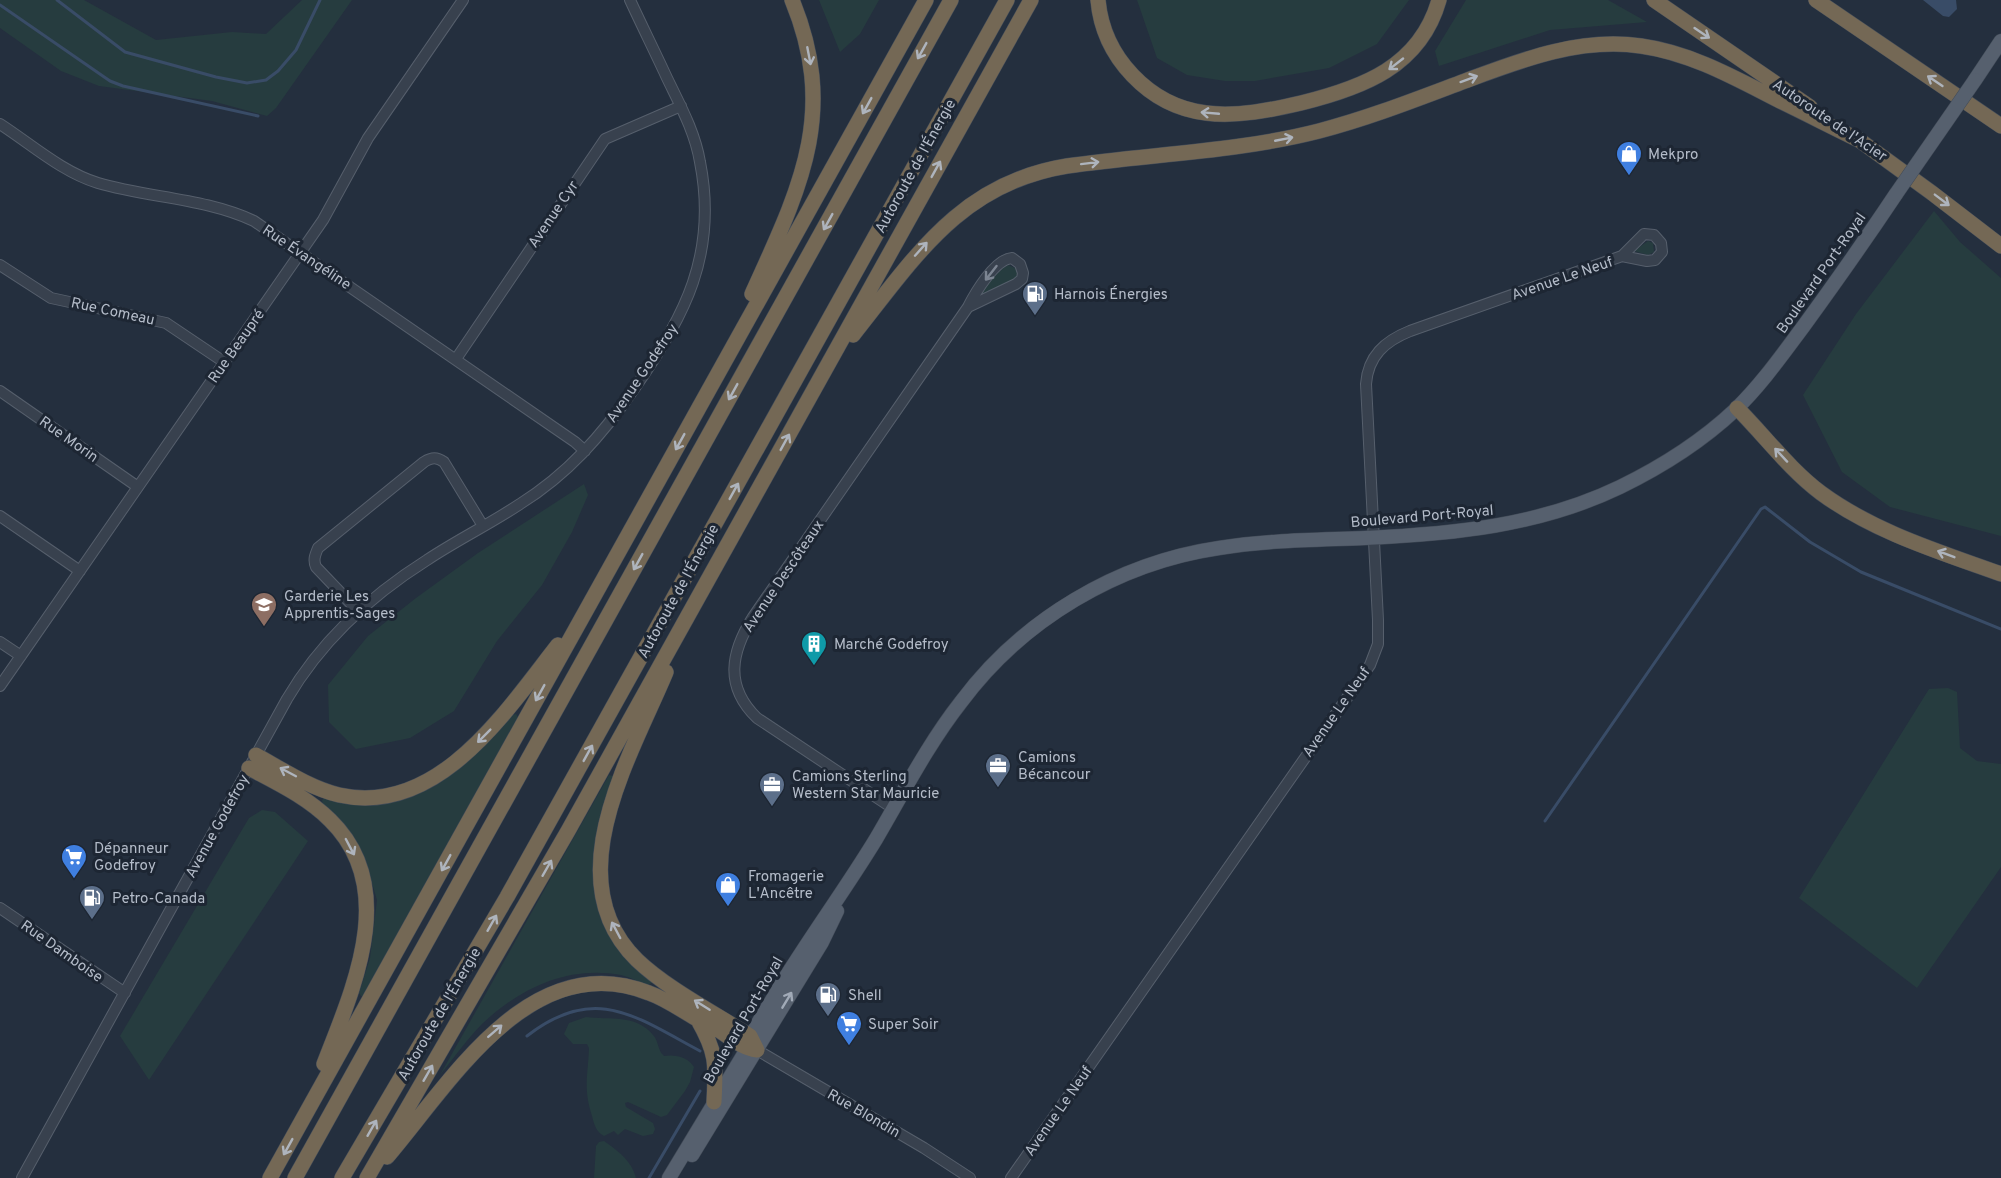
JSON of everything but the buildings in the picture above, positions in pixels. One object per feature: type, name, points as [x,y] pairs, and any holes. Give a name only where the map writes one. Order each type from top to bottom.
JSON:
[{"type":"highway","points":[[708,391],[789,211],[809,148],[814,109],[811,68],[804,35],[792,0]]},
{"type":"highway","points":[[270,1178],[926,0]]},
{"type":"highway","points":[[295,1178],[951,0]]},
{"type":"highway","name":"Autoroute de l'Énergie","points":[[342,1178],[541,836],[1007,0]]},
{"type":"highway","points":[[369,1178],[528,902],[1031,0]]},
{"type":"highway","points":[[1098,0],[1102,22],[1111,45],[1126,68],[1139,82],[1153,93],[1176,105],[1198,112],[1223,114],[1251,112],[1295,104],[1342,91],[1375,78],[1395,65],[1418,43],[1433,18],[1439,0]]},
{"type":"highway","name":"Autoroute de l'Acier","points":[[1654,0],[1861,141],[2001,246]]},
{"type":"highway","points":[[1816,0],[2001,126]]},
{"type":"highway","points":[[1835,0],[1878,43]]},
{"type":"highway","points":[[826,367],[908,264],[938,231],[980,198],[1022,178],[1047,169],[1235,147],[1306,134],[1367,117],[1517,62],[1564,49],[1622,44],[1680,55],[1730,75],[1861,141]]},
{"type":"highway","points":[[1737,408],[1799,473],[1838,504],[1879,527],[2001,574]]},
{"type":"highway","points":[[695,603],[631,752],[611,805],[602,851],[602,890],[613,926],[637,960],[751,1045]]},
{"type":"highway","points":[[253,762],[340,795],[374,798],[414,787],[457,761],[493,727],[589,605]]},
{"type":"highway","points":[[253,762],[304,799],[336,826],[354,855],[364,887],[366,922],[359,969],[347,1007],[305,1116]]},
{"type":"highway","points":[[369,1178],[478,1047],[504,1023],[544,998],[583,984],[620,985],[654,995],[698,1020],[751,1045]]},
{"type":"highway","points":[[698,1020],[708,1037],[716,1061],[714,1102]]},
{"type":"main road","name":"Boulevard Port-Royal","points":[[669,1178],[714,1102],[822,942],[850,882],[952,712],[990,667],[1036,626],[1088,592],[1119,577],[1149,565],[1212,549],[1266,543],[1432,535],[1480,530],[1525,521],[1576,505],[1612,491],[1648,472],[1705,434],[1737,408],[1788,347],[2001,41]]},
{"type":"main road","name":"Boulevard Port-Royal","points":[[677,1178],[708,1131],[751,1045]]},
{"type":"street","name":"Rue Beaupré","points":[[0,686],[301,252],[333,204],[368,138],[463,0]]},
{"type":"street","name":"Avenue Godefroy","points":[[22,1178],[307,667],[326,643],[358,611],[409,571],[550,483],[585,451],[615,416],[664,345],[682,313],[695,278],[702,238],[704,191],[695,142],[681,106],[630,0]]},
{"type":"street","name":"Avenue Cyr","points":[[456,359],[605,139],[681,106]]},
{"type":"street","name":"Rue Évangéline","points":[[0,124],[65,168],[97,183],[206,204],[241,214],[301,252],[585,451]]},
{"type":"street","name":"Avenue Le Neuf","points":[[1011,1178],[1370,665],[1378,644],[1366,391],[1369,368],[1378,351],[1389,341],[1404,334],[1622,256]]},
{"type":"street","name":"Avenue Descôteaux","points":[[894,809],[757,718],[745,705],[738,690],[734,660],[738,644],[753,617],[975,294],[1000,262],[1012,258],[1020,264],[1023,275],[1019,283],[968,307]]},
{"type":"street","name":"Rue Comeau","points":[[0,265],[51,298],[166,323],[224,362]]},
{"type":"street","name":"Rue Morin","points":[[0,391],[138,487]]},
{"type":"street","points":[[358,611],[316,567],[315,554],[318,548],[424,462],[431,458],[438,458],[444,462],[483,526]]},
{"type":"street","points":[[0,516],[80,571]]},
{"type":"street","points":[[0,642],[21,656]]},
{"type":"street","name":"Rue Damboise","points":[[0,908],[125,993]]},
{"type":"street","name":"Rue Blondin","points":[[751,1045],[970,1178]]},
{"type":"green space","points":[[0,0],[84,0],[156,40],[232,32],[266,34],[302,0],[352,0],[276,108],[267,116],[212,101],[99,86],[61,71],[0,28]]},
{"type":"green space","points":[[819,0],[879,0],[860,34],[840,52]]},
{"type":"green space","points":[[1137,0],[1409,0],[1377,44],[1329,68],[1255,81],[1225,81],[1187,75],[1157,58]]},
{"type":"green space","points":[[1466,0],[1608,0],[1647,22],[1550,30],[1439,66],[1435,51]]},
{"type":"green space","points":[[1934,211],[1960,242],[2001,278],[2001,536],[1890,507],[1842,472],[1803,395],[1856,314]]},
{"type":"green space","points":[[1648,241],[1653,243],[1654,252],[1648,255],[1634,251]]},
{"type":"green space","points":[[1008,265],[1018,271],[1016,278],[980,297],[979,295],[992,278]]},
{"type":"green space","points":[[584,484],[588,495],[572,532],[542,585],[497,641],[454,711],[410,738],[356,749],[329,722],[328,685],[368,636],[478,553]]},
{"type":"green space","points":[[1948,688],[1957,692],[1960,748],[1977,761],[2001,764],[2001,867],[1917,988],[1799,898],[1929,689]]},
{"type":"green space","points":[[516,714],[518,717],[361,996],[359,993],[370,958],[377,900],[367,866],[357,845],[340,821],[323,806],[322,800],[325,798],[356,804],[383,804],[408,798],[451,772],[512,715]]},
{"type":"green space","points":[[609,775],[613,776],[599,899],[653,980],[652,983],[647,985],[624,976],[601,973],[582,973],[546,982],[512,1000],[482,1024],[440,1075]]},
{"type":"green space","points":[[262,810],[275,812],[308,841],[149,1080],[120,1036],[249,818]]},
{"type":"green space","points":[[586,1017],[622,1019],[639,1024],[655,1037],[664,1056],[681,1057],[694,1067],[685,1091],[667,1115],[661,1117],[628,1102],[625,1103],[626,1107],[653,1123],[655,1129],[653,1134],[643,1136],[625,1129],[618,1135],[614,1131],[604,1136],[596,1128],[587,1090],[589,1048],[587,1044],[573,1044],[564,1034],[569,1023]]},
{"type":"green space","points":[[604,1141],[628,1161],[636,1178],[594,1178],[596,1146],[599,1142]]},
{"type":"water","points":[[1923,0],[1956,0],[1957,9],[1949,17],[1943,16]]},
{"type":"waterway","points":[[57,0],[125,52],[216,77],[247,83],[266,80],[278,71],[296,50],[320,0]]},
{"type":"waterway","points":[[0,5],[110,81],[123,86],[258,116]]},
{"type":"waterway","points":[[1545,821],[1761,509],[1765,507],[1810,542],[1861,572],[2001,629]]},
{"type":"waterway","points":[[527,1036],[551,1020],[574,1011],[595,1008],[635,1017],[700,1051]]},
{"type":"waterway","points":[[649,1178],[700,1091]]},
{"type":"place","name":"Mekpro","points":[[1629,177]]},
{"type":"place","name":"Harnois Énergies","points":[[1035,317]]},
{"type":"place","name":"Garderie Les Apprentis-Sages","points":[[264,628]]},
{"type":"place","name":"Marché Godefroy","points":[[814,667]]},
{"type":"place","name":"Camions Bécancour","points":[[998,789]]},
{"type":"place","name":"Camions Sterling Western Star Mauricie","points":[[772,808]]},
{"type":"place","name":"Dépanneur Godefroy","points":[[74,880]]},
{"type":"place","name":"Fromagerie L'Ancêtre","points":[[728,908]]},
{"type":"place","name":"Petro-Canada","points":[[92,921]]},
{"type":"place","name":"Shell","points":[[828,1018]]},
{"type":"place","name":"Super Soir","points":[[849,1047]]}]
